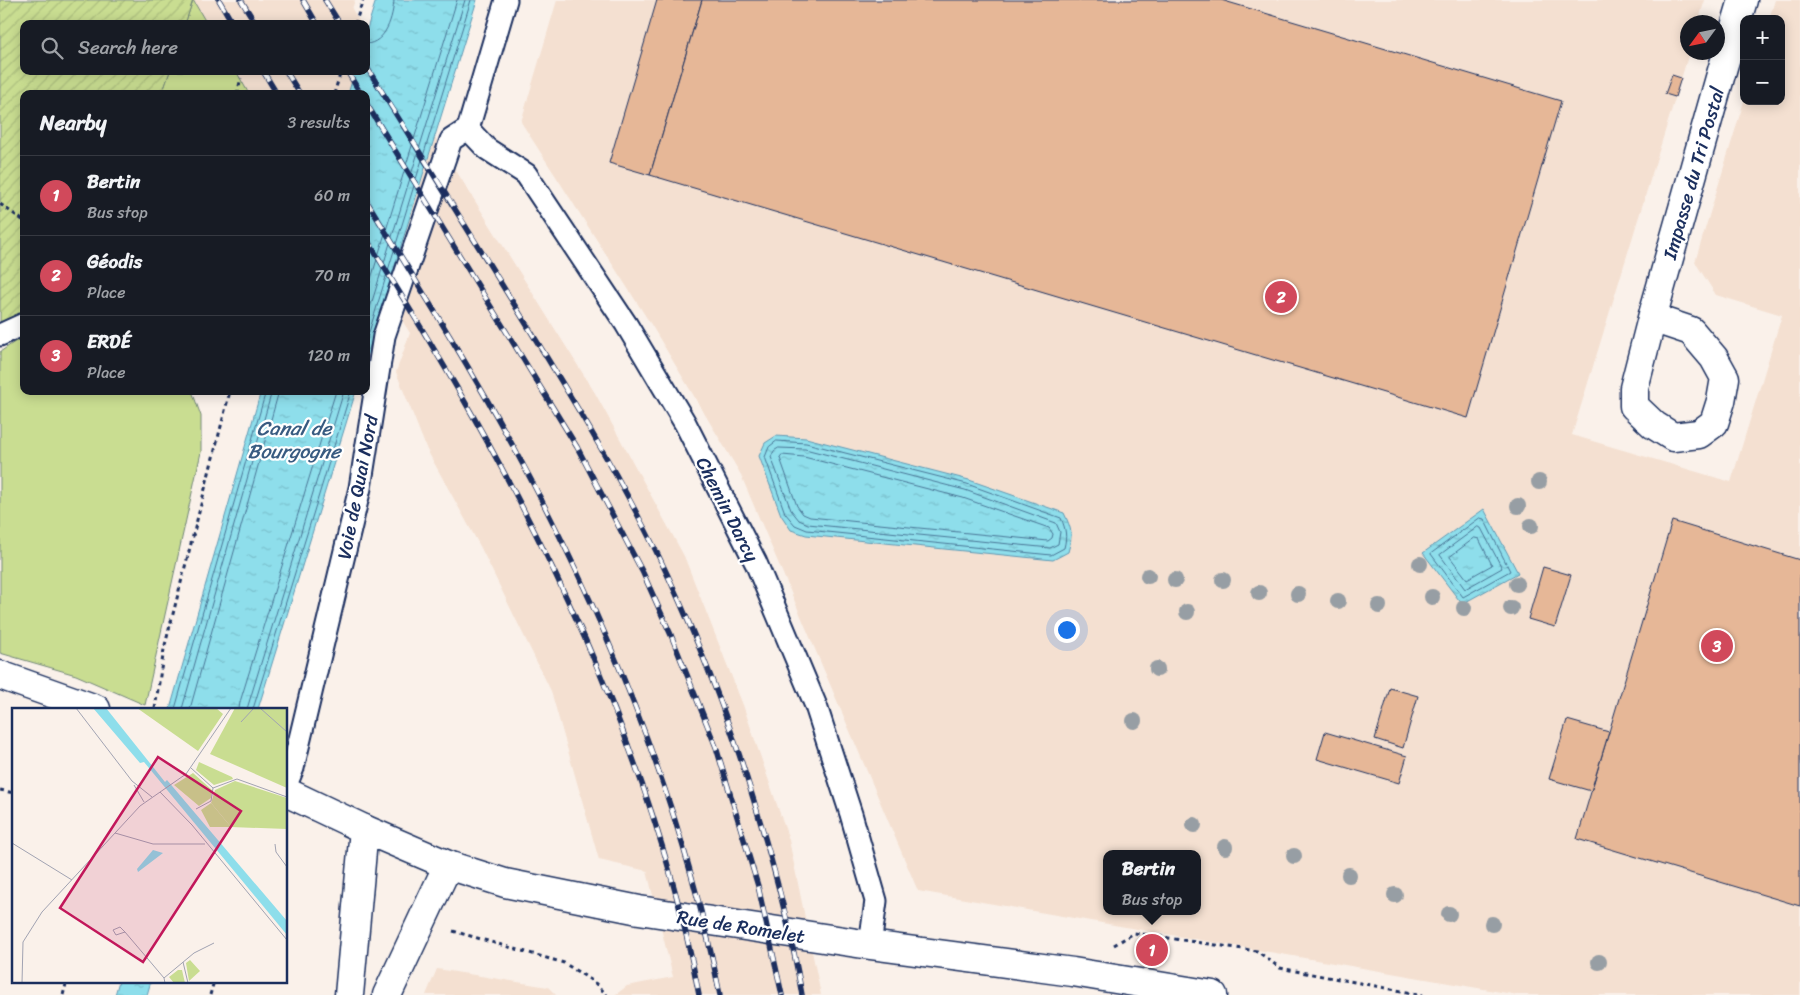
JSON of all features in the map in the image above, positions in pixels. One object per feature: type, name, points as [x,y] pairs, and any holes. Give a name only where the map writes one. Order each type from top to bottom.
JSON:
[{"type":"street","name":"Impasse du Tri Postal","points":[[1652,318],[1723,67],[1744,0]]},
{"type":"street","points":[[0,675],[93,708]]},
{"type":"street","name":"Rue de Romelet","points":[[288,793],[364,830],[448,865],[505,883],[639,910],[870,945],[1073,972],[1213,995]]},
{"type":"street","points":[[350,995],[364,830]]},
{"type":"street","points":[[387,995],[448,865]]},
{"type":"lane","points":[[468,129],[506,0]]},
{"type":"lane","name":"Voie de Quai Nord","points":[[288,780],[293,768],[360,488],[384,336],[451,140],[468,129]]},
{"type":"lane","name":"Chemin Darcy","points":[[468,129],[487,149],[526,174],[626,324],[685,423],[756,563],[816,706],[851,814],[876,902],[870,945]]},
{"type":"lane","points":[[0,335],[20,326]]},
{"type":"path","points":[[356,20],[363,0]]},
{"type":"path","points":[[335,90],[340,75]]},
{"type":"path","points":[[238,90],[241,78]]},
{"type":"path","points":[[0,204],[20,218]]},
{"type":"path","points":[[155,708],[164,649],[229,395]]},
{"type":"path","points":[[417,934],[451,930],[564,963],[594,982],[607,995]]},
{"type":"path","points":[[1073,972],[1134,933],[1257,951],[1280,968],[1423,995]]},
{"type":"path","points":[[63,995],[67,982]]},
{"type":"path","points":[[210,995],[214,982]]},
{"type":"shaded area","points":[[193,0],[355,0],[352,9],[359,20],[205,20]]},
{"type":"shaded area","points":[[557,0],[1705,0],[1700,15],[1680,15],[1680,60],[1687,60],[1572,435],[1731,482],[1782,315],[1716,295],[1695,262],[1743,105],[1785,105],[1785,15],[1770,15],[1775,0],[1800,0],[1800,995],[1518,995],[918,891],[740,473],[652,326],[521,122]]},
{"type":"shaded area","points":[[238,75],[354,75],[349,90],[247,90]]},
{"type":"shaded area","points":[[435,137],[595,393],[684,556],[743,705],[789,840],[821,995],[615,995],[627,986],[673,977],[647,871],[599,860],[551,691],[481,548],[427,450],[396,372],[410,333],[386,295]]},
{"type":"shaded area","points":[[437,969],[548,987],[556,995],[426,995]]},
{"type":"green space","points":[[0,0],[193,0],[186,20],[20,20],[20,75],[169,75],[163,90],[20,90],[20,314],[0,322]]},
{"type":"green space","points":[[193,0],[205,20],[186,20]]},
{"type":"green space","points":[[169,75],[238,75],[247,90],[163,90]]},
{"type":"green space","points":[[19,339],[20,395],[193,395],[201,416],[201,452],[145,705],[76,675],[0,653],[0,352]]},
{"type":"water","points":[[376,0],[477,0],[370,346],[370,90],[349,90],[354,75],[370,75],[370,20]]},
{"type":"water","name":"Canal de Bourgogne","points":[[260,395],[355,395],[258,708],[170,708]]},
{"type":"water","points":[[776,436],[806,438],[969,480],[1064,513],[1071,532],[1068,552],[1053,560],[806,535],[791,530],[781,515],[759,456],[765,443]]},
{"type":"water","points":[[1484,509],[1518,573],[1462,604],[1423,553]]},
{"type":"water","points":[[119,982],[151,982],[147,995],[115,995]]},
{"type":"building","points":[[657,0],[702,0],[650,175],[609,163]]},
{"type":"building","points":[[702,0],[1221,0],[1561,101],[1468,418],[650,175]]},
{"type":"building","points":[[1672,75],[1681,78],[1675,97],[1665,94]]},
{"type":"building","points":[[1672,521],[1800,560],[1800,906],[1577,839]]},
{"type":"building","points":[[1543,567],[1571,575],[1555,627],[1528,619]]},
{"type":"building","points":[[1390,688],[1418,696],[1403,748],[1375,739]]},
{"type":"building","points":[[1567,720],[1609,732],[1591,791],[1549,779]]},
{"type":"building","points":[[1325,732],[1407,756],[1399,783],[1317,759]]},
{"type":"railway","points":[[219,0],[231,20]]},
{"type":"railway","points":[[241,0],[254,20]]},
{"type":"railway","points":[[303,0],[315,20]]},
{"type":"railway","points":[[325,0],[338,20]]},
{"type":"railway","points":[[370,72],[591,431],[643,525],[670,581],[712,679],[749,784],[783,904],[802,995]]},
{"type":"railway","points":[[265,75],[275,90]]},
{"type":"railway","points":[[288,75],[298,90]]},
{"type":"railway","points":[[349,75],[359,90]]},
{"type":"railway","points":[[370,110],[577,447],[643,573],[671,635],[716,747],[758,886],[782,995]]},
{"type":"railway","points":[[370,206],[513,446],[547,511],[609,644],[637,713],[685,852],[704,923],[720,995]]},
{"type":"railway","points":[[370,245],[446,369],[496,459],[534,531],[570,606],[603,682],[633,759],[659,837],[682,916],[699,995]]},
{"type":"place","name":"Géodis","points":[[1281,297]]},
{"type":"place","name":"ERDÉ","points":[[1717,646]]},
{"type":"place","name":"Bertin","points":[[1152,950]]}]
